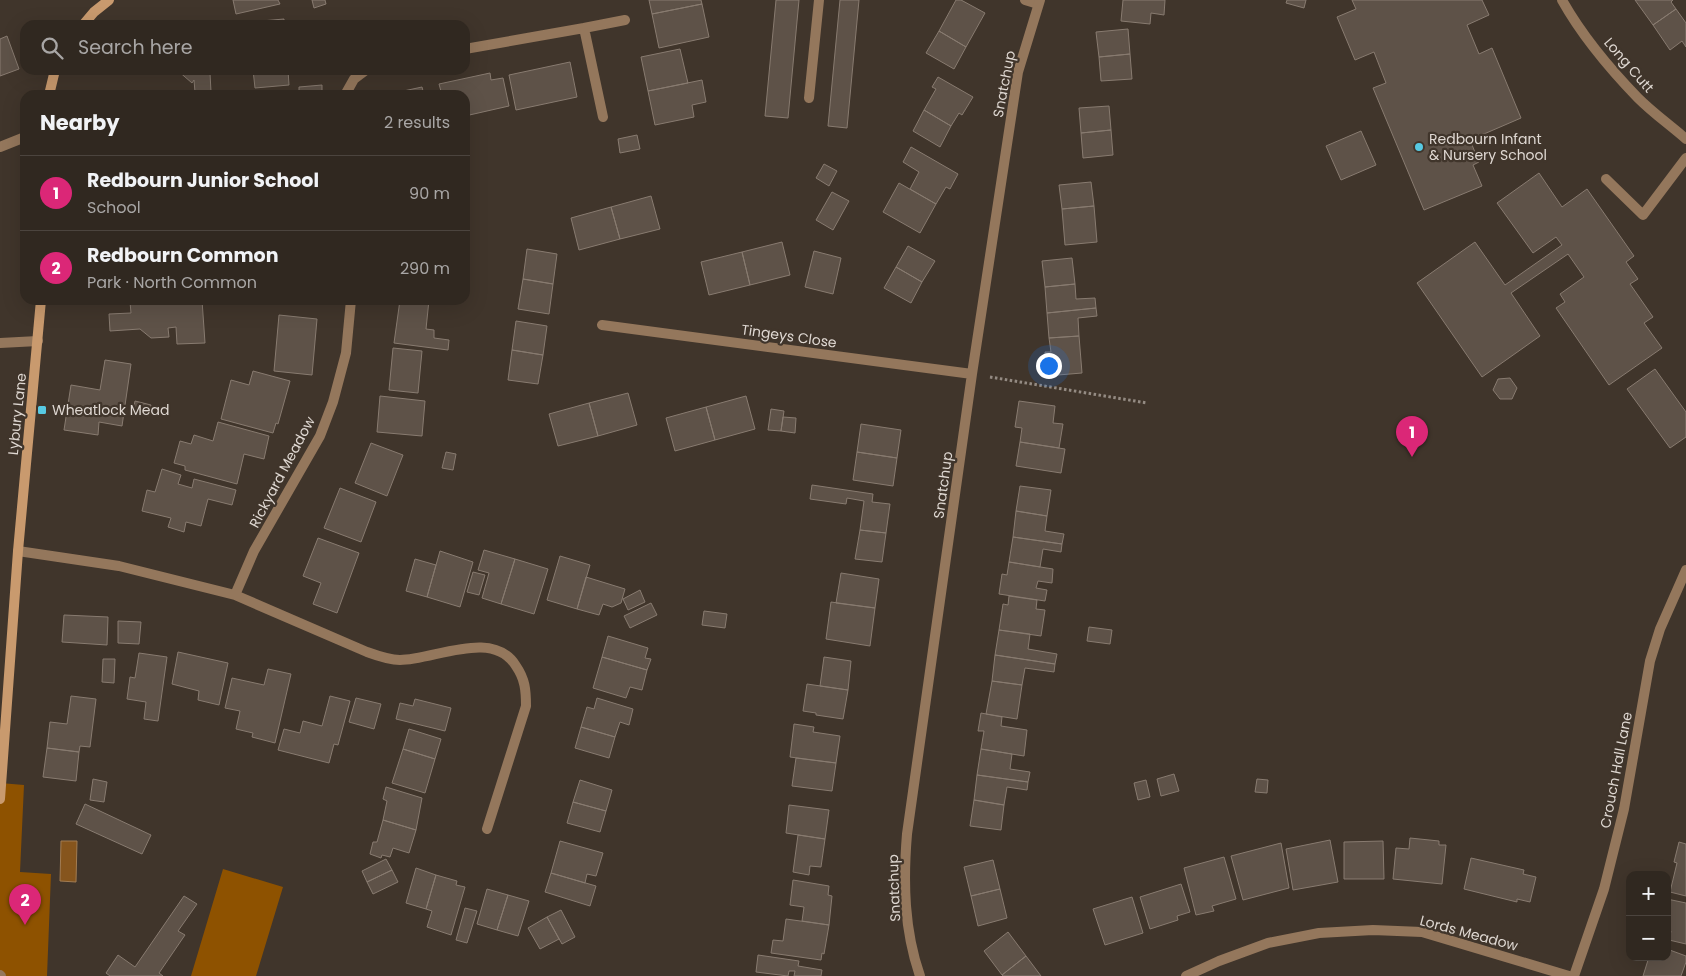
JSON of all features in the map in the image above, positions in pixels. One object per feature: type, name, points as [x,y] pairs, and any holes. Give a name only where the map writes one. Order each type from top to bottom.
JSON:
[{"type":"street","points":[[87,20],[109,0]]},
{"type":"street","points":[[809,98],[819,0]]},
{"type":"street","points":[[1025,0],[1039,2]]},
{"type":"street","name":"Long Cutt","points":[[1562,0],[1601,55],[1639,99],[1686,139]]},
{"type":"street","name":"Snatchup","points":[[920,976],[910,937],[905,900],[906,851],[972,374],[1018,72],[1039,2]]},
{"type":"street","points":[[470,48],[625,20]]},
{"type":"street","points":[[584,28],[603,117]]},
{"type":"street","points":[[49,90],[54,75]]},
{"type":"street","points":[[348,90],[354,79],[359,75]]},
{"type":"street","points":[[0,147],[20,140]]},
{"type":"street","points":[[1606,179],[1643,215],[1686,158]]},
{"type":"street","name":"Lybury Lane","points":[[0,800],[18,551],[41,305]]},
{"type":"street","name":"Rickyard Meadow","points":[[235,595],[254,551],[320,436],[346,353],[351,305]]},
{"type":"street","name":"Tingeys Close","points":[[602,325],[972,374]]},
{"type":"street","points":[[0,343],[38,341]]},
{"type":"street","points":[[18,551],[119,566],[235,595],[367,652],[389,659],[421,658],[460,648],[490,647],[505,653],[522,675],[526,688],[526,706],[487,829]]},
{"type":"street","name":"Crouch Hall Lane","points":[[1574,976],[1604,889],[1624,809],[1650,661],[1660,629],[1686,570]]},
{"type":"street","name":"Lords Meadow","points":[[1186,976],[1219,961],[1268,944],[1319,933],[1373,930],[1422,932],[1569,976]]},
{"type":"path","points":[[972,374],[1147,403]]},
{"type":"shaded area","points":[[0,783],[24,785],[20,872],[51,874],[47,976],[0,976]]},
{"type":"shaded area","points":[[61,841],[77,841],[76,882],[60,881]]},
{"type":"shaded area","points":[[223,869],[283,887],[256,976],[191,976]]},
{"type":"building","points":[[233,0],[278,0],[280,4],[236,14]]},
{"type":"building","points":[[312,0],[325,0],[326,4],[314,8]]},
{"type":"building","points":[[649,0],[701,0],[702,4],[652,14]]},
{"type":"building","points":[[776,0],[799,0],[788,118],[765,116]]},
{"type":"building","points":[[840,0],[859,0],[847,128],[828,126]]},
{"type":"building","points":[[956,0],[961,0],[985,13],[966,47],[939,31]]},
{"type":"building","points":[[1123,0],[1165,0],[1164,15],[1151,13],[1150,24],[1121,21]]},
{"type":"building","points":[[1287,0],[1306,0],[1304,8],[1286,3]]},
{"type":"building","points":[[1352,0],[1482,0],[1489,15],[1467,25],[1479,54],[1492,48],[1521,118],[1470,140],[1479,162],[1473,165],[1482,186],[1424,210],[1373,88],[1386,83],[1374,52],[1355,60],[1337,17],[1356,9]]},
{"type":"building","points":[[1635,0],[1673,0],[1671,2],[1676,9],[1653,25]]},
{"type":"building","points":[[702,4],[709,37],[659,48],[652,14]]},
{"type":"building","points":[[1676,9],[1686,23],[1686,47],[1682,41],[1670,50],[1653,25]]},
{"type":"building","points":[[1128,29],[1130,54],[1099,57],[1096,32]]},
{"type":"building","points":[[939,31],[966,47],[954,69],[926,53]]},
{"type":"building","points":[[7,36],[19,69],[0,76],[0,39]]},
{"type":"building","points":[[680,49],[688,83],[648,91],[641,57]]},
{"type":"building","points":[[1130,54],[1132,79],[1101,81],[1099,57]]},
{"type":"building","points":[[570,62],[577,97],[516,110],[509,75]]},
{"type":"building","points":[[490,73],[491,80],[503,78],[509,106],[470,115],[470,90],[441,90],[439,84]]},
{"type":"building","points":[[183,75],[210,75],[211,90],[195,90],[194,80],[192,83]]},
{"type":"building","points":[[254,75],[288,75],[289,85],[255,88]]},
{"type":"building","points":[[938,77],[973,97],[962,115],[959,113],[951,126],[924,110],[936,89],[932,87]]},
{"type":"building","points":[[702,80],[706,102],[692,105],[694,117],[655,125],[648,91]]},
{"type":"building","points":[[322,85],[322,90],[299,90],[299,87]]},
{"type":"building","points":[[422,87],[423,90],[408,90]]},
{"type":"building","points":[[1109,106],[1111,130],[1081,133],[1079,108]]},
{"type":"building","points":[[924,110],[951,126],[940,147],[913,131]]},
{"type":"building","points":[[1111,130],[1113,155],[1083,158],[1081,133]]},
{"type":"building","points":[[1361,131],[1376,165],[1341,180],[1326,146]]},
{"type":"building","points":[[637,135],[640,149],[620,153],[618,139]]},
{"type":"building","points":[[911,147],[958,174],[950,189],[946,187],[936,204],[910,189],[919,172],[903,162]]},
{"type":"building","points":[[824,164],[837,171],[829,186],[816,178]]},
{"type":"building","points":[[1539,173],[1562,207],[1587,189],[1634,256],[1626,262],[1638,279],[1630,284],[1653,317],[1644,323],[1662,348],[1609,385],[1556,308],[1565,302],[1560,294],[1584,277],[1568,254],[1511,293],[1540,336],[1482,377],[1417,283],[1475,242],[1505,285],[1562,245],[1556,237],[1533,253],[1497,203]]},
{"type":"building","points":[[1091,182],[1094,206],[1062,209],[1059,185]]},
{"type":"building","points":[[899,183],[936,204],[920,233],[883,212]]},
{"type":"building","points":[[832,192],[849,201],[833,230],[816,220]]},
{"type":"building","points":[[651,196],[660,229],[620,239],[611,207]]},
{"type":"building","points":[[1094,206],[1097,242],[1065,245],[1062,209]]},
{"type":"building","points":[[611,207],[620,239],[579,250],[571,218]]},
{"type":"building","points":[[782,242],[790,275],[750,285],[742,252]]},
{"type":"building","points":[[908,246],[935,261],[922,282],[896,267]]},
{"type":"building","points":[[527,249],[557,254],[553,284],[523,279]]},
{"type":"building","points":[[814,251],[841,258],[833,294],[805,287]]},
{"type":"building","points":[[742,252],[750,285],[709,295],[701,262]]},
{"type":"building","points":[[1072,258],[1075,284],[1045,287],[1042,261]]},
{"type":"building","points":[[896,267],[922,282],[911,303],[884,288]]},
{"type":"building","points":[[523,279],[553,284],[549,314],[518,309]]},
{"type":"building","points":[[1075,284],[1076,299],[1095,298],[1096,308],[1047,313],[1045,287]]},
{"type":"building","points":[[130,305],[202,305],[205,343],[177,344],[176,327],[168,328],[169,337],[151,338],[140,329],[110,331],[109,314],[131,313]]},
{"type":"building","points":[[399,305],[428,305],[426,329],[434,330],[434,338],[449,340],[448,350],[394,343]]},
{"type":"building","points":[[1096,308],[1097,316],[1078,318],[1079,336],[1049,338],[1047,313]]},
{"type":"building","points":[[279,315],[317,319],[312,375],[274,371]]},
{"type":"building","points":[[516,321],[547,326],[543,355],[512,350]]},
{"type":"building","points":[[1079,336],[1082,373],[1046,376],[1045,352],[1051,352],[1049,338]]},
{"type":"building","points":[[393,348],[422,351],[418,393],[389,390]]},
{"type":"building","points":[[512,350],[543,355],[538,384],[508,380]]},
{"type":"building","points":[[105,360],[131,364],[122,426],[99,422],[98,435],[64,430],[71,385],[100,390]]},
{"type":"building","points":[[1655,369],[1686,412],[1686,437],[1670,448],[1627,389]]},
{"type":"building","points":[[253,371],[290,381],[278,424],[276,423],[273,433],[221,419],[231,380],[249,385]]},
{"type":"building","points":[[1510,378],[1517,388],[1512,399],[1500,399],[1493,390],[1498,379]]},
{"type":"building","points":[[628,393],[637,425],[598,436],[589,403]]},
{"type":"building","points":[[380,396],[425,401],[422,436],[377,432]]},
{"type":"building","points":[[746,396],[755,429],[715,440],[706,407]]},
{"type":"building","points":[[135,401],[151,405],[149,416],[133,412]]},
{"type":"building","points":[[1019,401],[1055,406],[1053,423],[1063,424],[1059,448],[1020,442],[1022,428],[1015,427]]},
{"type":"building","points":[[589,403],[598,436],[558,446],[549,414]]},
{"type":"building","points":[[706,407],[715,440],[675,451],[666,418]]},
{"type":"building","points":[[771,409],[784,411],[781,431],[768,430]]},
{"type":"building","points":[[783,417],[796,418],[795,433],[781,431]]},
{"type":"building","points":[[218,422],[269,436],[264,459],[244,454],[237,484],[185,470],[185,466],[174,463],[180,441],[191,444],[194,435],[213,441]]},
{"type":"building","points":[[861,424],[901,430],[897,458],[857,452]]},
{"type":"building","points":[[1020,442],[1065,449],[1061,473],[1016,466]]},
{"type":"building","points":[[371,443],[403,455],[387,496],[355,483]]},
{"type":"building","points":[[446,452],[456,454],[453,470],[442,468]]},
{"type":"building","points":[[857,452],[897,458],[893,486],[853,480]]},
{"type":"building","points":[[162,469],[181,475],[178,484],[192,488],[194,479],[236,490],[232,505],[208,499],[201,526],[186,522],[184,532],[168,527],[171,518],[142,511],[147,490],[155,492]]},
{"type":"building","points":[[812,485],[873,494],[872,502],[890,504],[886,533],[860,530],[864,501],[847,498],[846,504],[810,499]]},
{"type":"building","points":[[1020,486],[1051,490],[1047,516],[1016,511]]},
{"type":"building","points":[[340,488],[376,502],[361,542],[324,528]]},
{"type":"building","points":[[1016,511],[1047,516],[1045,531],[1064,534],[1062,544],[1013,537]]},
{"type":"building","points":[[860,530],[886,533],[882,562],[855,559]]},
{"type":"building","points":[[1013,537],[1062,544],[1061,552],[1043,549],[1040,567],[1009,562]]},
{"type":"building","points":[[318,538],[359,553],[337,613],[313,604],[321,583],[303,576]]},
{"type":"building","points":[[484,550],[515,559],[501,604],[482,598],[489,573],[478,570]]},
{"type":"building","points":[[440,551],[473,562],[460,607],[427,597]]},
{"type":"building","points":[[560,556],[590,565],[577,609],[547,600]]},
{"type":"building","points":[[415,559],[436,565],[427,597],[406,591]]},
{"type":"building","points":[[515,559],[548,569],[534,614],[501,604]]},
{"type":"building","points":[[1009,562],[1053,569],[1052,583],[1038,581],[1036,588],[1047,590],[1045,601],[999,594],[1002,574],[1007,575]]},
{"type":"building","points":[[473,572],[485,575],[479,595],[467,592]]},
{"type":"building","points":[[841,573],[879,579],[875,608],[836,603]]},
{"type":"building","points":[[586,577],[625,589],[621,603],[612,607],[603,604],[599,615],[577,609]]},
{"type":"building","points":[[640,590],[645,602],[628,610],[623,599]]},
{"type":"building","points":[[1009,596],[1037,600],[1036,609],[1045,610],[1041,636],[999,630],[1003,604],[1008,605]]},
{"type":"building","points":[[831,602],[875,608],[870,646],[826,639]]},
{"type":"building","points":[[651,603],[657,615],[630,628],[624,616]]},
{"type":"building","points":[[704,611],[727,614],[725,628],[702,625]]},
{"type":"building","points":[[64,615],[108,617],[107,645],[62,642]]},
{"type":"building","points":[[118,621],[141,622],[139,644],[118,643]]},
{"type":"building","points":[[1089,627],[1112,630],[1110,644],[1087,641]]},
{"type":"building","points":[[999,630],[1030,634],[1028,649],[1057,654],[1055,664],[995,655]]},
{"type":"building","points":[[608,636],[648,648],[645,658],[651,659],[647,670],[602,657]]},
{"type":"building","points":[[178,652],[228,663],[219,705],[198,700],[199,691],[172,684]]},
{"type":"building","points":[[139,653],[167,657],[158,721],[144,719],[146,702],[127,699],[130,677],[135,678]]},
{"type":"building","points":[[995,655],[1055,664],[1054,672],[1025,668],[1022,685],[992,681]]},
{"type":"building","points":[[602,657],[647,670],[642,690],[630,687],[626,698],[593,688]]},
{"type":"building","points":[[824,657],[851,661],[848,690],[820,686]]},
{"type":"building","points":[[103,659],[115,659],[114,683],[102,682]]},
{"type":"building","points":[[268,669],[291,674],[275,743],[252,737],[253,733],[236,729],[240,711],[225,708],[232,678],[264,685]]},
{"type":"building","points":[[992,681],[1022,685],[1017,719],[986,714]]},
{"type":"building","points":[[807,684],[848,690],[843,719],[803,711]]},
{"type":"building","points":[[71,696],[96,699],[90,747],[80,746],[79,752],[47,748],[50,722],[67,724]]},
{"type":"building","points":[[330,696],[350,701],[338,745],[334,744],[329,763],[278,750],[284,729],[300,733],[303,721],[322,726]]},
{"type":"building","points":[[356,698],[381,704],[374,729],[349,722]]},
{"type":"building","points":[[597,698],[633,709],[629,725],[620,722],[615,737],[581,727],[587,707],[594,709]]},
{"type":"building","points":[[415,699],[451,708],[445,731],[396,719],[400,703],[413,706]]},
{"type":"building","points":[[981,713],[1002,717],[1001,726],[1027,730],[1024,756],[981,749],[984,731],[978,731]]},
{"type":"building","points":[[794,724],[814,727],[813,732],[840,736],[836,763],[790,757]]},
{"type":"building","points":[[581,727],[615,737],[609,758],[575,748]]},
{"type":"building","points":[[409,729],[441,739],[435,759],[403,749]]},
{"type":"building","points":[[47,748],[79,752],[76,781],[43,777]]},
{"type":"building","points":[[403,749],[435,759],[425,793],[392,783]]},
{"type":"building","points":[[981,749],[1012,754],[1010,769],[1030,772],[1028,782],[977,775]]},
{"type":"building","points":[[796,758],[836,763],[832,791],[792,786]]},
{"type":"building","points":[[1174,774],[1179,791],[1161,796],[1157,779]]},
{"type":"building","points":[[977,775],[1028,782],[1027,790],[1007,787],[1004,805],[974,800]]},
{"type":"building","points":[[93,779],[107,782],[104,802],[90,800]]},
{"type":"building","points":[[1257,779],[1268,780],[1267,793],[1255,792]]},
{"type":"building","points":[[580,780],[612,790],[606,811],[573,802]]},
{"type":"building","points":[[1146,780],[1150,797],[1138,800],[1134,783]]},
{"type":"building","points":[[386,787],[422,798],[416,830],[383,820],[387,801],[383,799]]},
{"type":"building","points":[[974,800],[1004,805],[1001,830],[970,826]]},
{"type":"building","points":[[573,802],[606,811],[600,832],[567,823]]},
{"type":"building","points":[[85,804],[151,835],[142,854],[76,824]]},
{"type":"building","points":[[789,805],[829,810],[825,839],[786,833]]},
{"type":"building","points":[[383,820],[416,830],[409,853],[393,848],[390,857],[382,855],[381,858],[370,854],[373,842],[377,842]]},
{"type":"building","points":[[798,835],[825,839],[821,867],[810,866],[809,875],[793,872]]},
{"type":"building","points":[[1410,838],[1439,841],[1439,845],[1446,845],[1442,884],[1393,879],[1396,848],[1409,849]]},
{"type":"building","points":[[1330,840],[1338,882],[1293,890],[1286,849]]},
{"type":"building","points":[[560,841],[603,853],[596,876],[587,874],[585,883],[551,873]]},
{"type":"building","points":[[1383,841],[1384,879],[1344,879],[1344,842]]},
{"type":"building","points":[[1679,842],[1686,844],[1686,896],[1671,892],[1677,863],[1674,862]]},
{"type":"building","points":[[1281,843],[1289,888],[1243,900],[1231,856]]},
{"type":"building","points":[[1224,857],[1236,899],[1212,906],[1214,911],[1196,915],[1184,868]]},
{"type":"building","points":[[1471,858],[1524,870],[1523,874],[1536,877],[1530,902],[1517,899],[1517,902],[1464,889]]},
{"type":"building","points":[[386,859],[392,870],[367,882],[362,871]]},
{"type":"building","points":[[993,860],[1000,889],[971,896],[964,867]]},
{"type":"building","points":[[416,868],[436,875],[426,909],[406,903]]},
{"type":"building","points":[[392,870],[398,882],[373,894],[367,882]]},
{"type":"building","points":[[551,873],[596,886],[590,906],[545,892]]},
{"type":"building","points":[[436,875],[457,881],[456,885],[465,887],[451,935],[427,927],[432,911],[426,909]]},
{"type":"building","points":[[793,880],[829,886],[828,895],[832,896],[829,925],[802,921],[804,907],[790,905]]},
{"type":"building","points":[[1181,884],[1190,912],[1177,916],[1178,920],[1150,929],[1140,897]]},
{"type":"building","points":[[487,889],[508,895],[497,930],[477,924]]},
{"type":"building","points":[[1000,889],[1007,918],[978,926],[971,896]]},
{"type":"building","points":[[508,895],[529,901],[518,936],[497,930]]},
{"type":"building","points":[[184,896],[197,904],[178,931],[185,935],[159,973],[163,976],[110,976],[106,973],[118,955],[135,967]]},
{"type":"building","points":[[1132,897],[1143,933],[1105,945],[1093,909]]},
{"type":"building","points":[[1671,900],[1686,903],[1686,944],[1671,940]]},
{"type":"building","points":[[465,908],[477,911],[467,943],[456,940]]},
{"type":"building","points":[[561,910],[575,937],[562,944],[547,917]]},
{"type":"building","points":[[547,917],[559,939],[540,949],[528,928]]},
{"type":"building","points":[[786,919],[829,925],[824,954],[822,953],[821,960],[771,953],[773,940],[783,941]]},
{"type":"building","points":[[1008,932],[1026,956],[1002,975],[984,951]]},
{"type":"building","points":[[1671,950],[1686,956],[1681,976],[1643,976],[1648,961],[1671,961]]},
{"type":"building","points":[[758,955],[799,961],[798,966],[822,970],[821,976],[794,976],[795,971],[789,971],[788,976],[756,972]]},
{"type":"building","points":[[1026,956],[1041,976],[1002,975]]},
{"type":"place","name":"Redbourn Infant & Nursery School","points":[[1419,147]]},
{"type":"place","name":"Wheatlock Mead","points":[[42,410]]},
{"type":"place","name":"Redbourn Junior School","points":[[1412,457]]},
{"type":"place","name":"Redbourn Common","points":[[25,925]]}]
